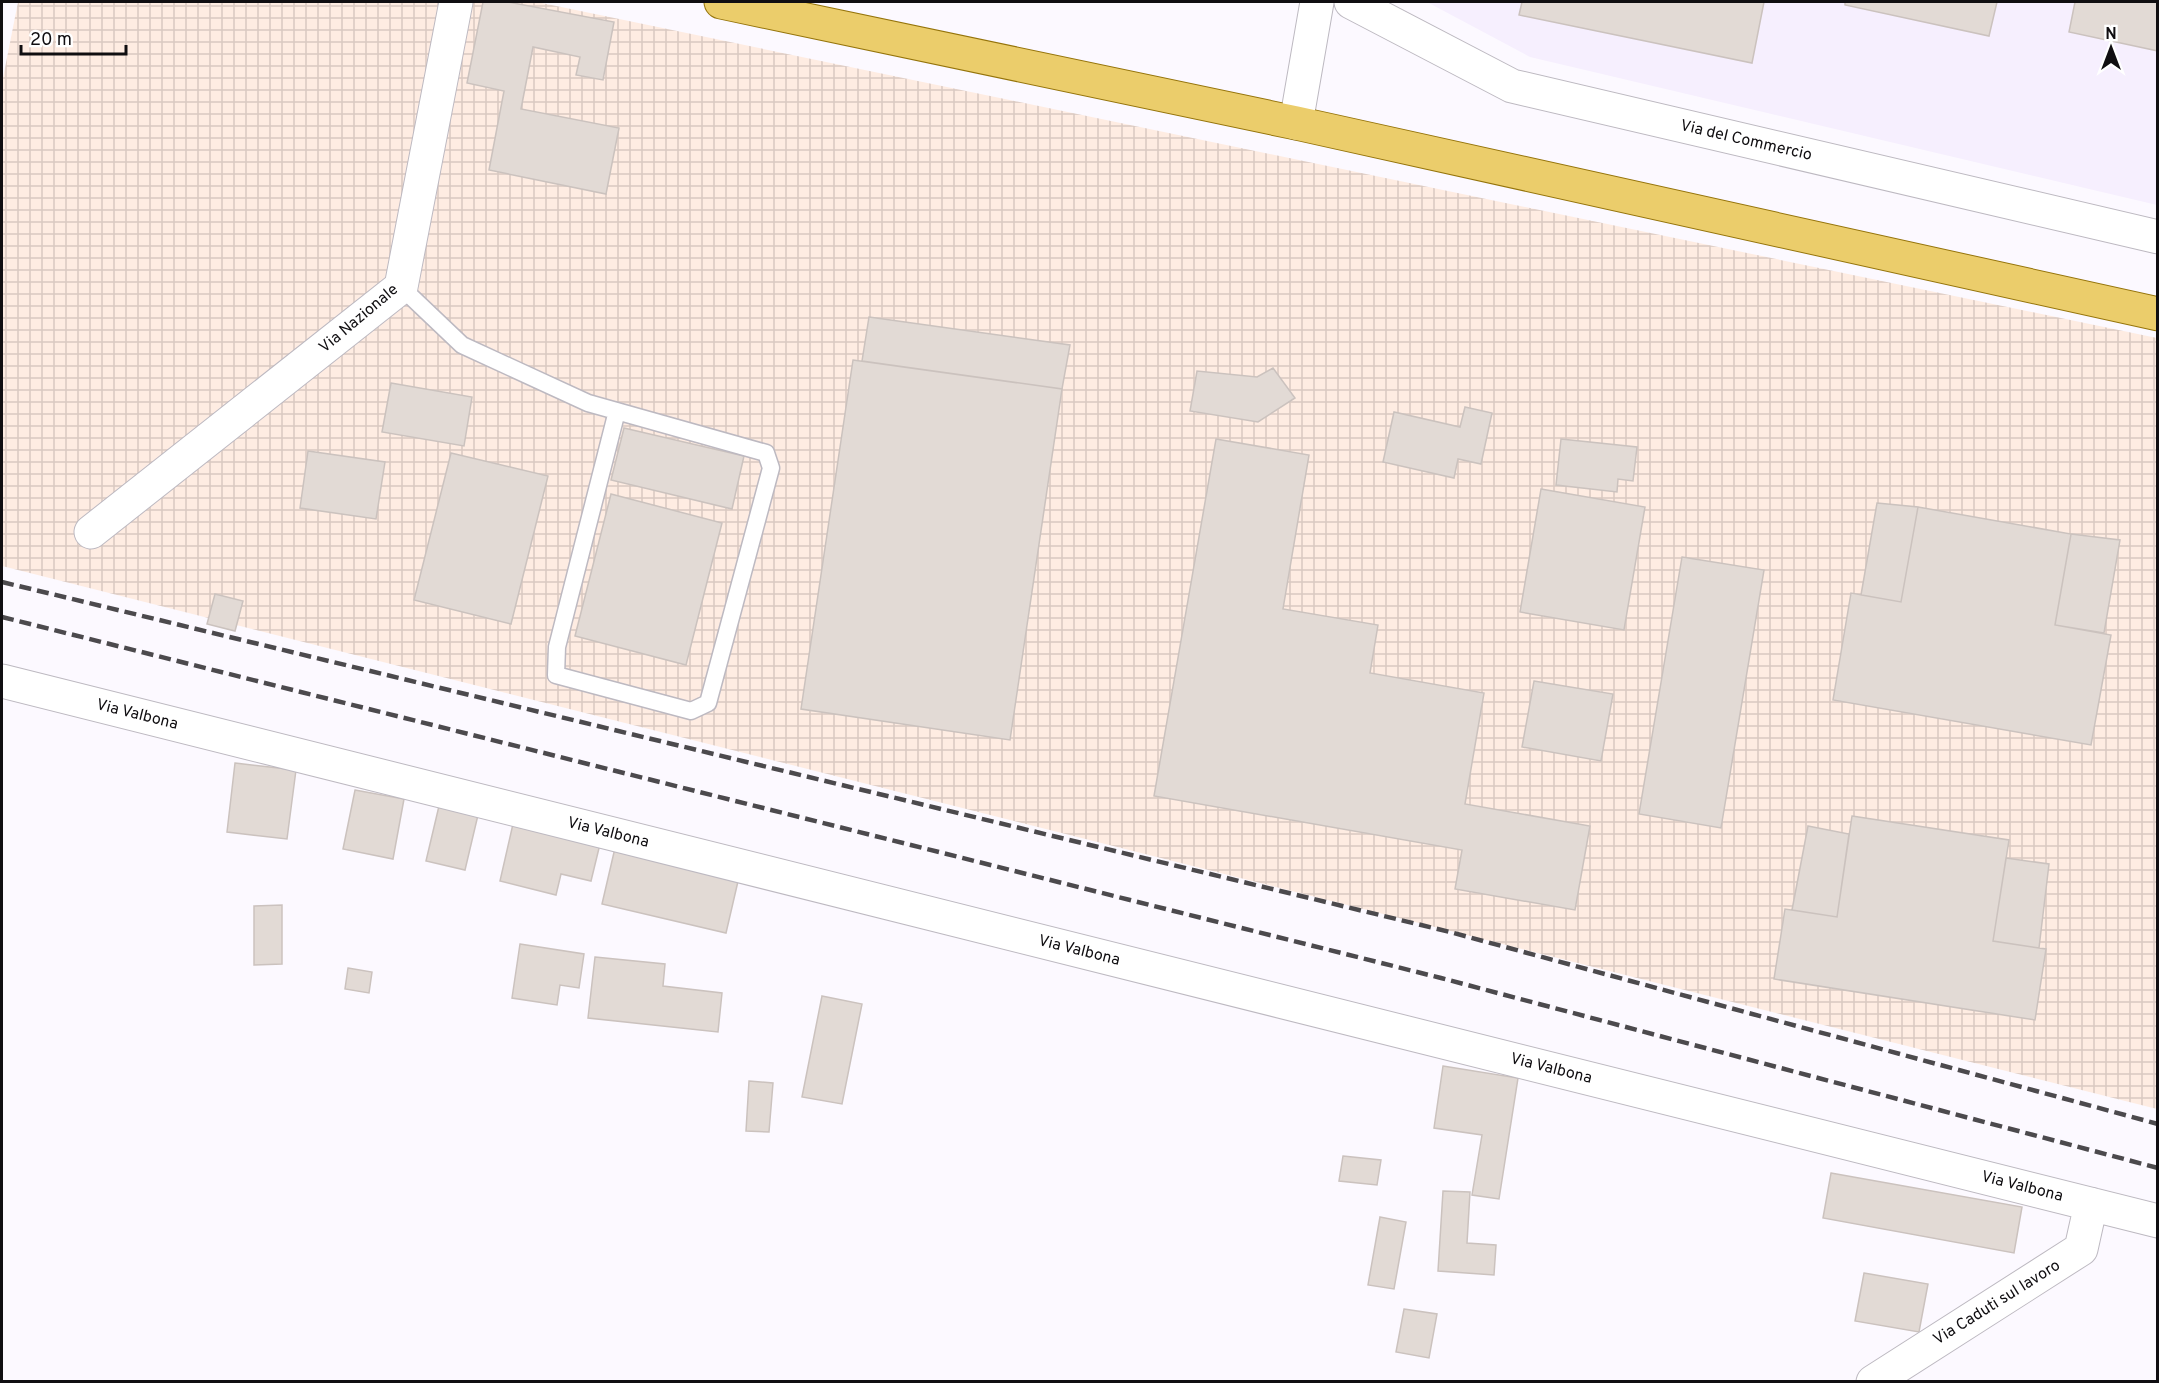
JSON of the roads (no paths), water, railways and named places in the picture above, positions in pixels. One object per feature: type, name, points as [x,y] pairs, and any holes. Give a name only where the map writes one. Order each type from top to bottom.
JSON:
[{"type":"main road","points":[[721,2],[1296,123],[2157,314]]},
{"type":"street","name":"Via Nazionale","points":[[91,532],[401,287],[456,2]]},
{"type":"street","points":[[1296,123],[1317,2]]},
{"type":"street","name":"Via del Commercio","points":[[1351,2],[1512,86],[2157,237]]},
{"type":"street","name":"Via Valbona","points":[[2,681],[2157,1221]]},
{"type":"street","name":"Via Caduti sul lavoro","points":[[1873,1382],[2081,1249],[2091,1204]]},
{"type":"lane","points":[[401,287],[462,345],[588,403],[617,411],[766,453],[771,468],[708,703],[691,711],[556,675],[557,647],[617,411]]},
{"type":"railway","points":[[2,582],[1450,932],[2158,1124]]},
{"type":"railway","points":[[2,617],[1441,978],[2158,1168]]}]
